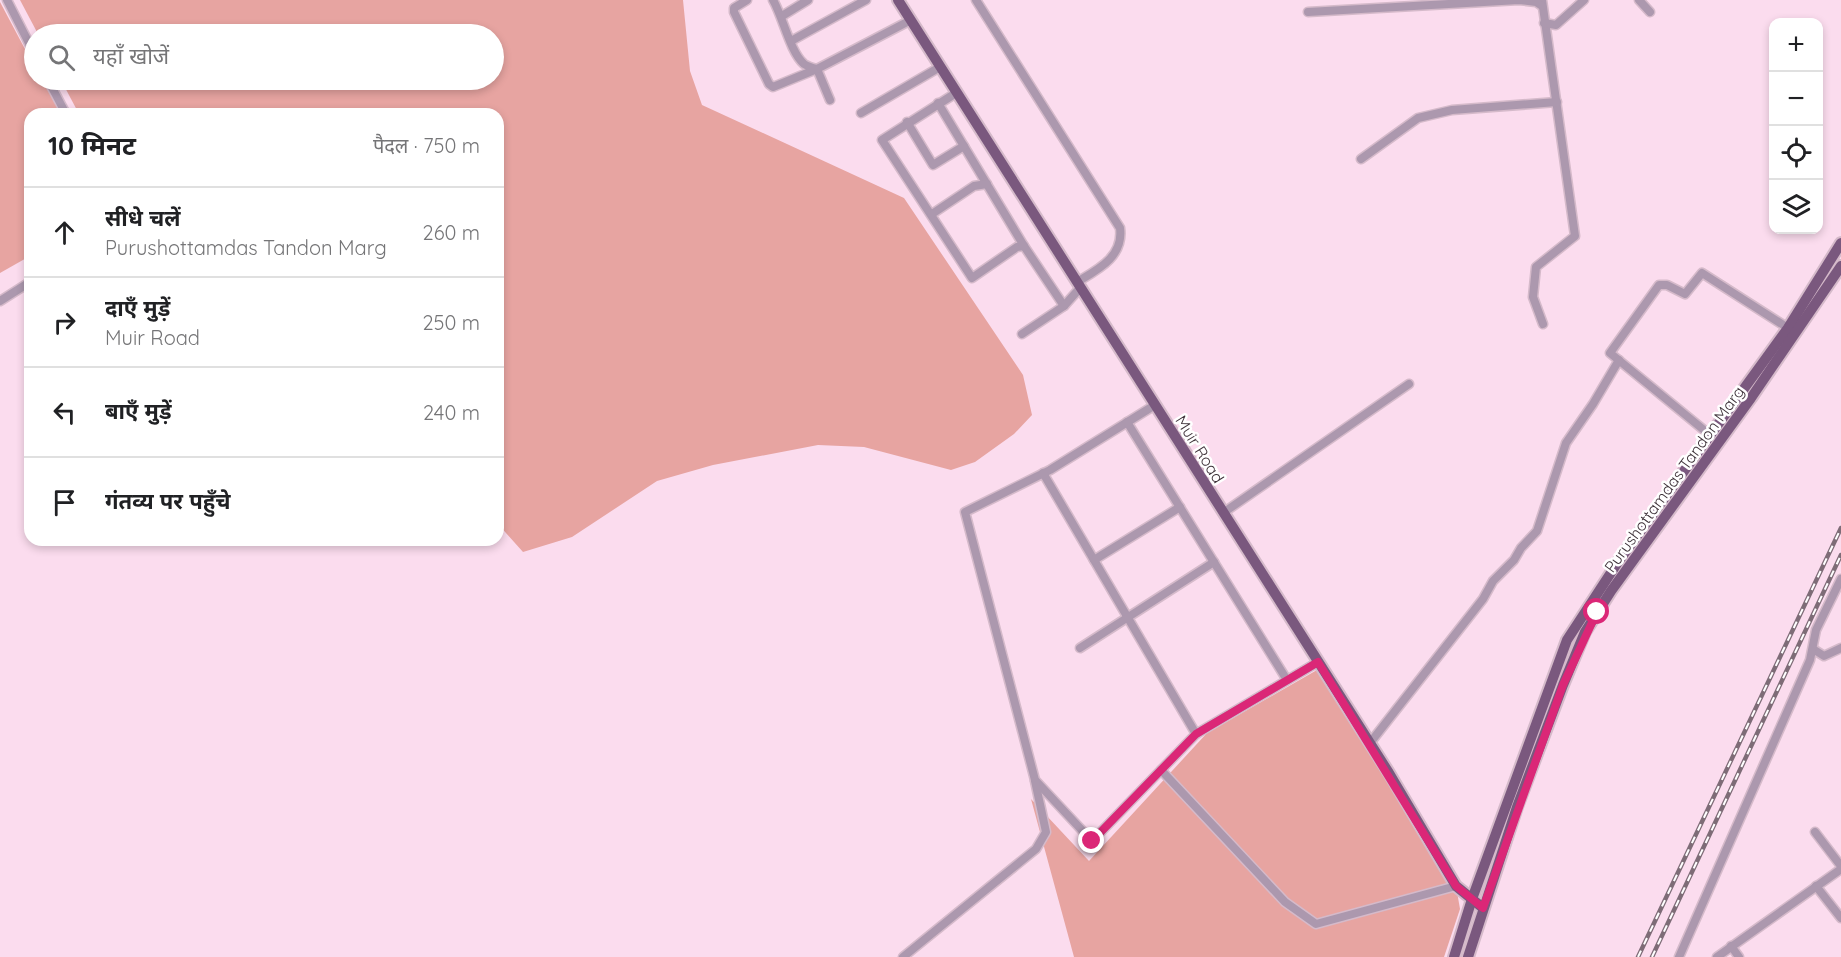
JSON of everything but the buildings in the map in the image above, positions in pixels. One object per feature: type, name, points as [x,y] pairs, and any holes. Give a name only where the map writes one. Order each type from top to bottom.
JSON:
[{"type":"main road","name":"Muir Road","points":[[898,0],[1370,743],[1456,886],[1483,908]]},
{"type":"main road","points":[[1454,957],[1472,899],[1567,640],[1597,591],[1788,327],[1841,243]]},
{"type":"main road","name":"Purushottamdas Tandon Marg","points":[[1468,957],[1517,807],[1585,632],[1611,591],[1798,333],[1841,266]]},
{"type":"street","points":[[7,0],[24,33]]},
{"type":"street","points":[[747,0],[734,8],[734,12],[769,84],[773,87],[817,69],[911,20]]},
{"type":"street","points":[[772,0],[804,64],[817,69],[830,100]]},
{"type":"street","points":[[782,16],[808,0]]},
{"type":"street","points":[[791,40],[866,0]]},
{"type":"street","points":[[976,0],[1120,228],[1116,250],[1107,264],[1078,285],[1064,306],[1022,334]]},
{"type":"street","points":[[1308,12],[1519,0],[1542,3],[1575,236],[1536,267],[1533,297],[1543,324]]},
{"type":"street","points":[[1544,23],[1556,25],[1584,0]]},
{"type":"street","points":[[1639,0],[1650,12]]},
{"type":"street","points":[[861,113],[940,67]]},
{"type":"street","points":[[53,90],[63,108]]},
{"type":"street","points":[[956,93],[882,140],[972,278],[1017,247],[1024,246]]},
{"type":"street","points":[[1361,159],[1418,118],[1452,110],[1557,102]]},
{"type":"street","points":[[938,103],[1024,246],[1064,306]]},
{"type":"street","points":[[907,122],[933,165],[964,146]]},
{"type":"street","points":[[932,214],[974,186],[987,184]]},
{"type":"street","points":[[1710,435],[1610,353],[1659,285],[1667,285],[1685,294],[1702,273],[1788,327]]},
{"type":"street","points":[[0,300],[24,286]]},
{"type":"street","points":[[1370,743],[1483,599],[1493,581],[1514,560],[1521,548],[1537,531],[1566,443],[1619,360]]},
{"type":"street","points":[[1223,513],[1409,384]]},
{"type":"street","points":[[903,957],[1036,849],[1047,832],[964,512],[1043,473],[1155,405]]},
{"type":"street","points":[[1127,422],[1287,680]]},
{"type":"street","points":[[1043,473],[1196,734]]},
{"type":"street","points":[[1094,560],[1180,507]]},
{"type":"street","points":[[1080,648],[1214,562]]},
{"type":"street","points":[[1679,957],[1813,649],[1816,630],[1841,579]]},
{"type":"street","points":[[1813,649],[1824,656],[1841,648]]},
{"type":"street","points":[[1035,780],[1092,841],[1196,734],[1318,662]]},
{"type":"street","points":[[1161,770],[1286,902],[1316,924],[1456,886]]},
{"type":"street","points":[[1717,957],[1841,867],[1815,832]]},
{"type":"street","points":[[1816,886],[1841,918]]},
{"type":"street","points":[[1731,946],[1739,957]]},
{"type":"shaded area","points":[[20,0],[683,0],[690,71],[702,105],[904,198],[1023,375],[1032,415],[1014,434],[975,462],[951,470],[864,447],[818,445],[713,465],[657,481],[572,537],[523,552],[504,531],[504,108],[76,108],[66,90],[504,90],[504,24],[33,24]]},
{"type":"shaded area","points":[[0,2],[24,47],[24,90],[48,90],[58,108],[24,108],[24,259],[0,273]]},
{"type":"shaded area","points":[[1317,670],[1456,886],[1460,909],[1444,957],[1074,957],[1031,799],[1089,861],[1207,733]]},
{"type":"railway","points":[[1638,957],[1841,528]]},
{"type":"railway","points":[[1652,957],[1841,555]]},
{"type":"route","points":[[1092,841],[1196,734],[1318,662],[1389,773],[1456,886],[1483,908],[1517,807],[1563,685],[1585,632],[1597,612]]}]
